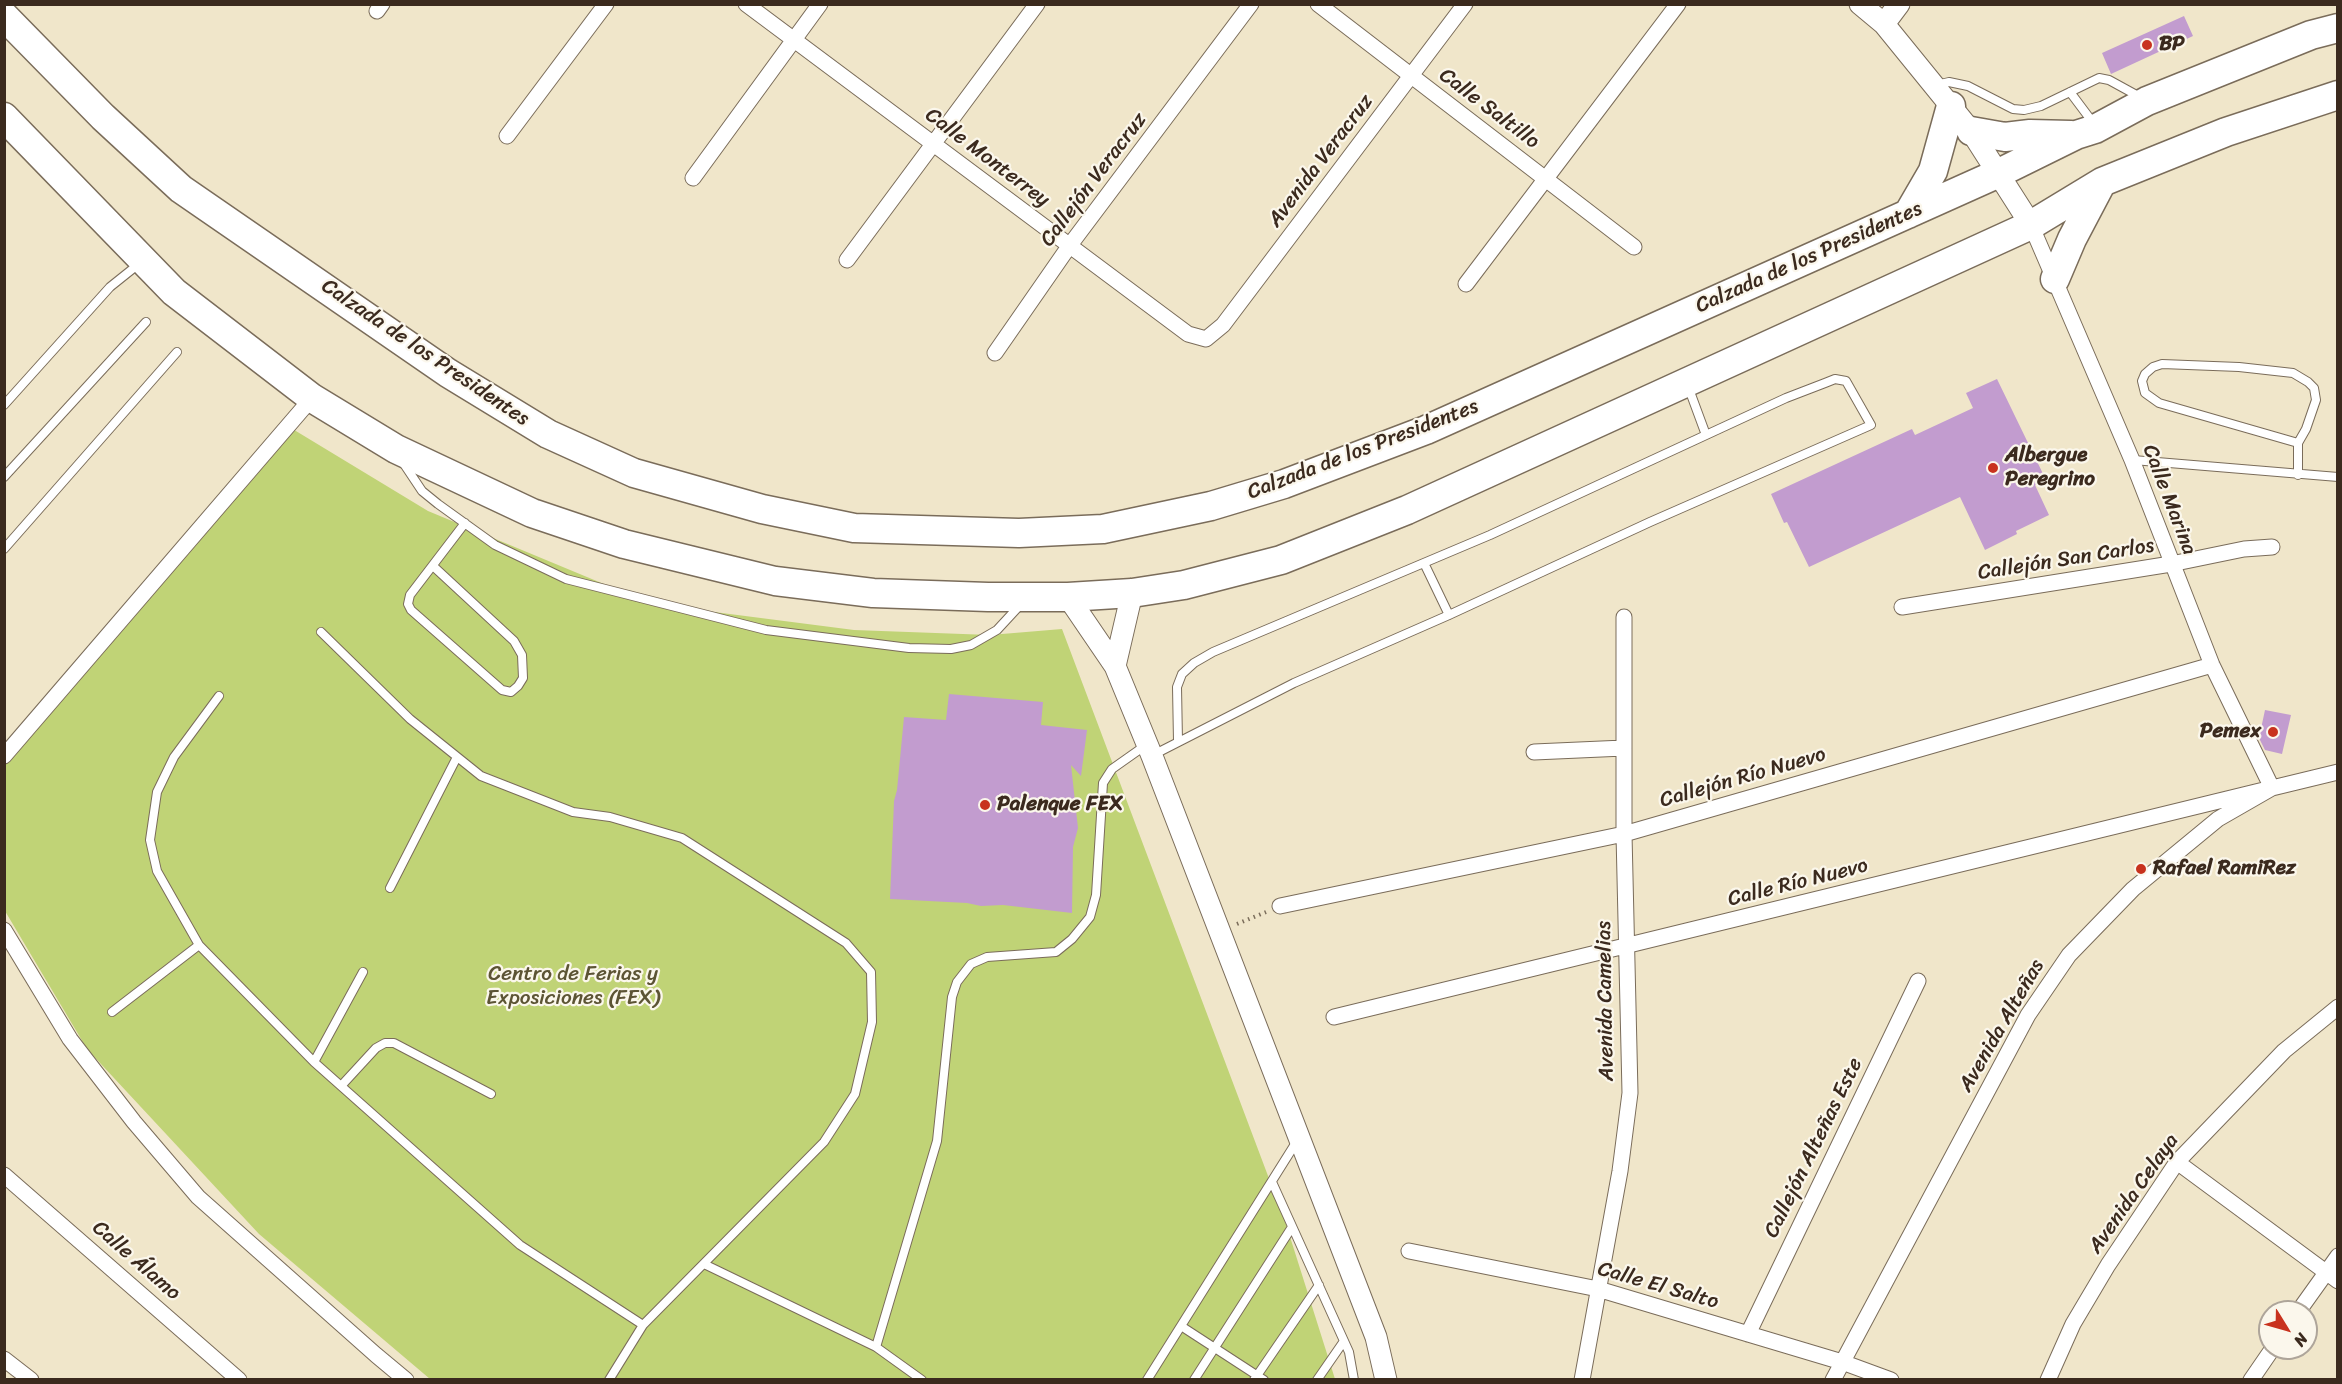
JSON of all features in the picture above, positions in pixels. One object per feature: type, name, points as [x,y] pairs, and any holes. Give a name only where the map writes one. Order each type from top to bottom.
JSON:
[{"type":"highway","name":"Calzada de los Presidentes","points":[[4,16],[103,117],[181,189],[448,373],[538,428],[633,473],[762,509],[854,528],[1019,533],[1103,529],[1210,506],[1284,484],[1426,430],[1999,173],[2147,101],[2311,35],[2337,28]]},
{"type":"highway","points":[[4,117],[174,292],[312,398],[396,450],[532,513],[624,544],[775,581],[873,593],[1068,597],[1132,593],[1185,585],[1281,560],[1407,510],[2031,225],[2102,182],[2226,132],[2337,94]]},
{"type":"highway","points":[[1908,214],[1933,171],[1943,96]]},
{"type":"highway","points":[[1971,131],[2005,137],[2086,132]]},
{"type":"highway","points":[[2055,279],[2072,239],[2102,182]]},
{"type":"street","points":[[507,136],[606,4]]},
{"type":"street","name":"Calle Monterrey","points":[[746,4],[1188,334],[1206,339]]},
{"type":"street","points":[[693,178],[820,4]]},
{"type":"street","points":[[847,260],[1037,4]]},
{"type":"street","name":"Callejón Veracruz","points":[[995,353],[1070,245],[1251,4]]},
{"type":"street","name":"Calle Saltillo","points":[[1318,4],[1635,247]]},
{"type":"street","name":"Avenida Veracruz","points":[[1206,339],[1223,325],[1465,4]]},
{"type":"street","points":[[1466,284],[1678,4]]},
{"type":"street","points":[[1860,4],[1884,24],[1971,131],[2031,225]]},
{"type":"street","points":[[1884,24],[1899,4]]},
{"type":"street","name":"Calle Marina","points":[[2031,225],[2132,460],[2212,665],[2272,788]]},
{"type":"street","points":[[4,756],[312,398]]},
{"type":"street","name":"Callejón San Carlos","points":[[1902,608],[2171,564],[2244,549],[2272,547]]},
{"type":"street","points":[[1115,666],[1132,593]]},
{"type":"street","points":[[1068,597],[1115,666],[1376,1337],[1386,1380]]},
{"type":"street","name":"Avenida Camelias","points":[[1582,1380],[1620,1171],[1630,1093],[1624,834],[1624,617]]},
{"type":"street","name":"Callejón Río Nuevo","points":[[1280,906],[1624,834],[2212,665]]},
{"type":"street","points":[[1534,752],[1624,748]]},
{"type":"street","name":"Avenida Alteñas","points":[[1833,1380],[2028,1015],[2069,955],[2141,882],[2218,819],[2272,788],[2336,774]]},
{"type":"street","name":"Calle Río Nuevo","points":[[1334,1017],[2272,788]]},
{"type":"street","points":[[4,930],[70,1039],[134,1122],[198,1197],[406,1380]]},
{"type":"street","name":"Callejón Alteñas Este","points":[[1748,1334],[1918,981]]},
{"type":"street","name":"Avenida Celaya","points":[[2048,1380],[2079,1314],[2108,1265],[2177,1162],[2284,1051],[2337,1007]]},
{"type":"street","points":[[2177,1162],[2332,1277]]},
{"type":"street","name":"Calle Álamo","points":[[4,1175],[239,1380]]},
{"type":"street","name":"Calle El Salto","points":[[1408,1251],[1598,1289],[1842,1362],[1891,1380]]},
{"type":"street","points":[[2310,1300],[2332,1277],[2337,1256]]},
{"type":"street","points":[[4,1359],[31,1380]]},
{"type":"street","points":[[2251,1380],[2265,1360]]},
{"type":"lane","points":[[1943,96],[1949,82],[1968,86],[2013,109],[2024,110],[2041,106],[2098,78],[2104,78],[2147,101]]},
{"type":"lane","points":[[2070,92],[2092,121],[2086,132]]},
{"type":"lane","points":[[4,405],[110,287],[144,260]]},
{"type":"lane","points":[[4,477],[146,322]]},
{"type":"lane","points":[[4,549],[177,352]]},
{"type":"lane","points":[[2298,443],[2159,403],[2145,393],[2142,381],[2145,374],[2153,367],[2162,364],[2239,367],[2294,374],[2314,388],[2316,400],[2306,429],[2298,443],[2298,474]]},
{"type":"lane","points":[[876,1347],[937,1142],[952,997],[957,982],[971,964],[987,957],[1056,952],[1072,939],[1090,917],[1096,895],[1103,783],[1112,769],[1149,750],[1178,741],[1294,683],[1871,425],[1846,381],[1836,379],[1786,398],[1424,563],[1213,652],[1194,663],[1182,674],[1177,687],[1178,741]]},
{"type":"lane","points":[[1686,383],[1706,435]]},
{"type":"lane","points":[[396,450],[422,491],[495,545],[566,579],[765,630],[909,648],[951,649],[971,645],[997,630],[1027,597]]},
{"type":"lane","points":[[2132,460],[2337,477]]},
{"type":"lane","points":[[433,566],[514,641],[522,655],[523,678],[512,693],[502,690],[411,610],[408,604],[410,595],[465,523]]},
{"type":"lane","points":[[1424,563],[1449,615]]},
{"type":"lane","points":[[321,632],[410,719],[481,777],[573,812],[610,817],[682,838],[846,943],[871,972],[872,1022],[855,1094],[824,1142],[643,1325],[609,1380]]},
{"type":"lane","points":[[219,696],[174,757],[157,792],[150,840],[157,871],[199,945],[314,1062],[520,1245],[643,1325]]},
{"type":"lane","points":[[390,888],[457,757]]},
{"type":"lane","points":[[112,1012],[199,945]]},
{"type":"lane","points":[[314,1062],[363,972]]},
{"type":"lane","points":[[341,1086],[376,1048],[385,1043],[394,1042],[491,1094]]},
{"type":"lane","points":[[1147,1380],[1300,1137]]},
{"type":"lane","points":[[1272,1182],[1349,1352],[1354,1380]]},
{"type":"lane","points":[[1194,1380],[1292,1227]]},
{"type":"lane","points":[[704,1264],[876,1347],[922,1380]]},
{"type":"lane","points":[[1181,1326],[1258,1378],[1319,1285]]},
{"type":"lane","points":[[1317,1380],[1344,1341]]},
{"type":"path","points":[[1220,931],[1280,906]]},
{"type":"green space","name":"Centro de Ferias y Exposiciones (FEX)","points":[[286,425],[428,511],[652,604],[854,630],[990,635],[1062,629],[1285,1221],[1335,1379],[430,1379],[259,1234],[87,1049],[5,911],[5,753]]},
{"type":"building","name":"BP","points":[[2184,16],[2193,36],[2111,74],[2102,53]]},
{"type":"building","points":[[1997,379],[2046,480],[2035,485],[2049,515],[1985,550],[1960,497],[1809,567],[1787,522],[1784,523],[1771,494],[1912,429],[1915,435],[1973,408],[1966,393]]},
{"type":"building","name":"Palenque FEX","points":[[949,694],[1043,702],[1041,725],[1087,730],[1081,776],[1071,765],[1078,828],[1073,847],[1072,913],[1003,905],[981,906],[967,903],[890,899],[894,801],[904,717],[946,720]]},
{"type":"building","name":"Pemex","points":[[2265,710],[2291,715],[2282,754],[2265,750],[2259,738]]},
{"type":"place","name":"BP","points":[[2147,45]]},
{"type":"place","name":"Albergue Peregrino","points":[[1993,468]]},
{"type":"place","name":"Pemex","points":[[2273,732]]},
{"type":"place","name":"Palenque FEX","points":[[985,805]]},
{"type":"place","name":"Rafael RamiRez","points":[[2141,869]]}]
